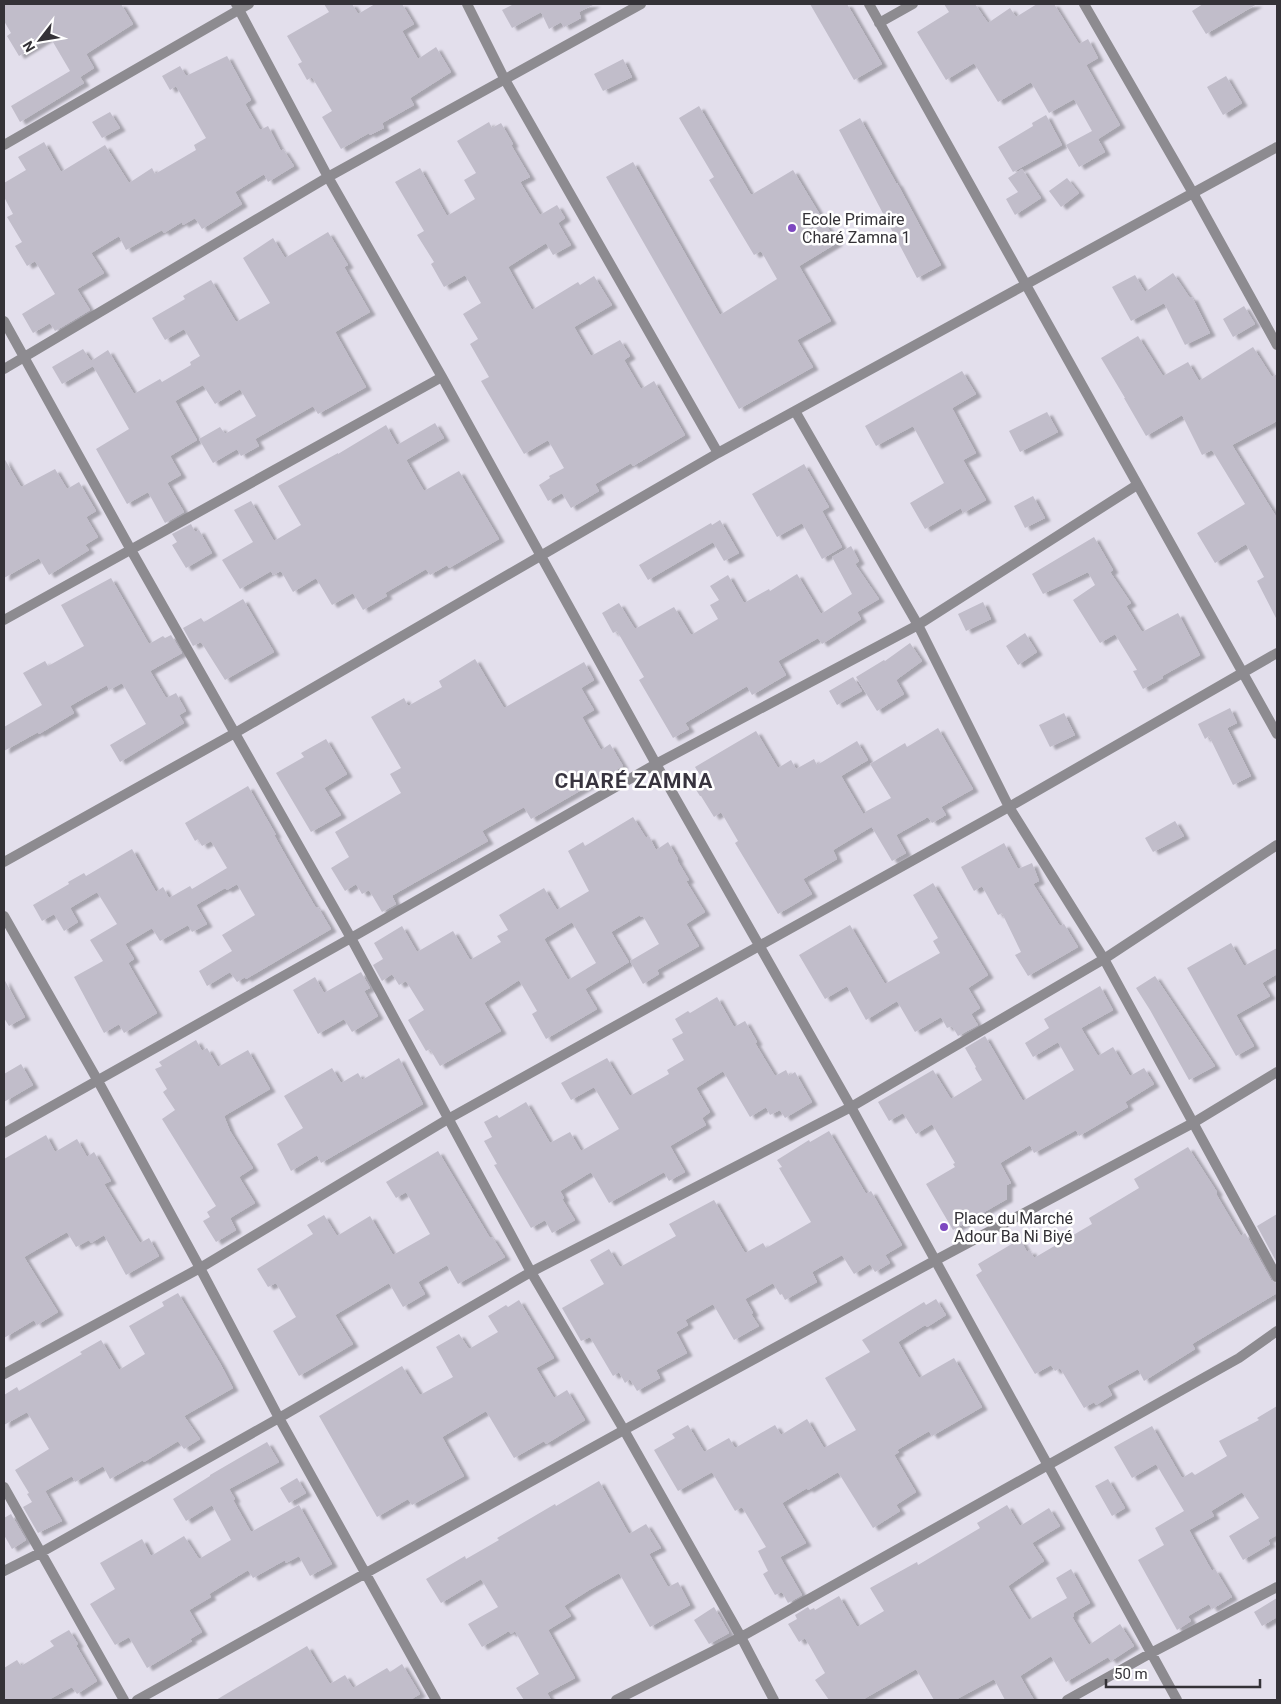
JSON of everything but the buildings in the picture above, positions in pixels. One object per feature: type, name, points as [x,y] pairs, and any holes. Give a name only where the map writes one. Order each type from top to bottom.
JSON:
[{"type":"street","points":[[4,145],[238,6],[249,4]]},
{"type":"street","points":[[467,4],[504,78],[718,453]]},
{"type":"street","points":[[4,369],[328,177],[504,78],[641,4]]},
{"type":"street","points":[[869,4],[1277,734]]},
{"type":"street","points":[[879,22],[913,4]]},
{"type":"street","points":[[1084,4],[1193,193],[1277,345]]},
{"type":"street","points":[[238,6],[328,177],[442,377],[656,764],[851,1107],[1177,1700]]},
{"type":"street","points":[[4,862],[235,732],[718,453],[1277,147]]},
{"type":"street","points":[[4,321],[130,550],[351,938],[531,1272],[624,1430],[774,1700]]},
{"type":"street","points":[[4,620],[442,377]]},
{"type":"street","points":[[795,411],[918,625],[1009,807],[1104,958],[1277,1277]]},
{"type":"street","points":[[4,1132],[98,1081],[656,764],[918,625],[1138,485]]},
{"type":"street","points":[[4,1374],[200,1268],[448,1119],[1009,807],[1277,653]]},
{"type":"street","points":[[4,1571],[40,1553],[279,1418],[531,1272],[851,1107],[1104,958],[1277,845]]},
{"type":"street","points":[[4,916],[98,1081],[279,1418],[436,1700]]},
{"type":"street","points":[[137,1700],[624,1430],[1192,1123],[1277,1072]]},
{"type":"street","points":[[616,1700],[740,1637],[1239,1358],[1277,1331]]},
{"type":"street","points":[[4,1487],[124,1700]]},
{"type":"street","points":[[1067,1700],[1151,1653],[1277,1588]]},
{"type":"place","name":"Ecole Primaire Charé Zamna 1","points":[[792,228]]},
{"type":"place","name":"Place du Marché Adour Ba Ni Biyé","points":[[944,1227]]},
{"type":"district","name":"CHARÉ ZAMNA","points":[[634,781]]}]
